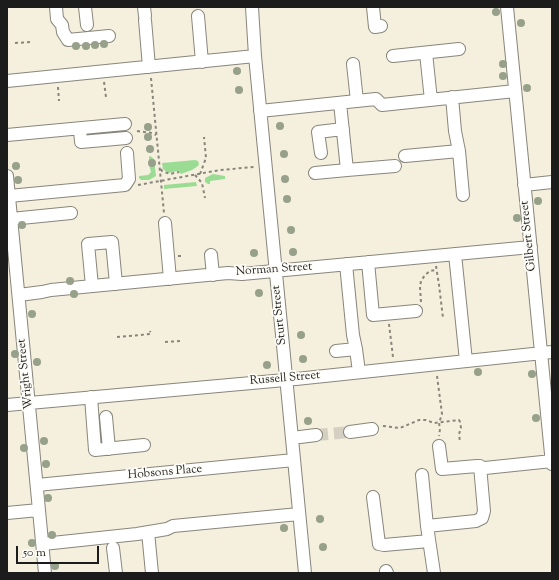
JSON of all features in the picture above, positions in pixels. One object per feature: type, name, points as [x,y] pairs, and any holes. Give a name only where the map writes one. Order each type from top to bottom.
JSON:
[{"type":"street","points":[[56,7],[57,19],[62,25],[63,32],[68,40],[109,36]]},
{"type":"street","points":[[85,7],[87,25]]},
{"type":"street","name":"Sturt Street","points":[[246,7],[255,56]]},
{"type":"street","name":"Sturt Street","points":[[252,7],[260,111],[305,573]]},
{"type":"street","points":[[373,7],[375,27],[381,26]]},
{"type":"street","name":"Gilbert Street","points":[[507,7],[530,247],[547,353],[552,464]]},
{"type":"street","points":[[198,11],[202,62]]},
{"type":"street","points":[[145,14],[149,67]]},
{"type":"street","points":[[393,56],[459,49]]},
{"type":"street","points":[[426,53],[430,100]]},
{"type":"street","points":[[7,81],[149,67],[173,69],[202,62],[255,56]]},
{"type":"street","points":[[353,64],[357,101]]},
{"type":"street","points":[[260,111],[376,99],[382,105],[515,91]]},
{"type":"street","points":[[452,97],[454,131],[459,151],[463,195]]},
{"type":"street","points":[[340,103],[347,170]]},
{"type":"street","points":[[7,135],[125,124]]},
{"type":"street","points":[[80,129],[82,142],[126,138]]},
{"type":"street","points":[[321,153],[318,132],[343,130]]},
{"type":"street","points":[[405,156],[459,151]]},
{"type":"street","points":[[8,192],[121,186],[131,184],[129,179],[127,153]]},
{"type":"street","points":[[315,173],[395,166]]},
{"type":"street","name":"Wright Street","points":[[7,176],[11,219],[14,288],[29,403],[45,573]]},
{"type":"street","points":[[524,184],[552,182]]},
{"type":"street","points":[[11,219],[71,213]]},
{"type":"street","points":[[165,223],[170,279]]},
{"type":"street","points":[[92,286],[88,244],[112,242],[116,284]]},
{"type":"street","name":"Norman Street","points":[[14,288],[92,286],[228,273],[242,274],[276,271],[530,247]]},
{"type":"street","points":[[455,254],[466,361]]},
{"type":"street","points":[[211,255],[213,275]]},
{"type":"street","points":[[368,262],[373,315],[419,310]]},
{"type":"street","points":[[346,264],[353,336],[359,372]]},
{"type":"street","points":[[336,351],[356,349]]},
{"type":"street","name":"Russell Street","points":[[7,405],[286,380],[547,353]]},
{"type":"street","points":[[91,397],[95,450],[144,446]]},
{"type":"street","points":[[106,417],[109,448]]},
{"type":"street","points":[[350,432],[372,429]]},
{"type":"street","points":[[292,438],[316,435]]},
{"type":"street","points":[[439,446],[442,469],[480,466],[485,468],[552,461]]},
{"type":"street","name":"Hobsons Place","points":[[37,485],[294,460]]},
{"type":"street","points":[[427,526],[476,521],[482,518],[484,511],[480,466]]},
{"type":"street","points":[[422,475],[433,568]]},
{"type":"street","points":[[373,498],[379,544],[384,546],[429,541]]},
{"type":"street","points":[[7,513],[39,510]]},
{"type":"street","points":[[42,544],[137,534],[167,529],[173,526],[299,514]]},
{"type":"street","points":[[148,532],[152,573]]},
{"type":"street","points":[[113,548],[116,573]]},
{"type":"path","points":[[15,43],[32,42]]},
{"type":"path","points":[[149,67],[165,223]]},
{"type":"path","points":[[104,79],[106,97]]},
{"type":"path","points":[[57,83],[59,101]]},
{"type":"path","points":[[137,131],[156,135]]},
{"type":"path","points":[[200,174],[206,158],[204,137]]},
{"type":"path","points":[[131,184],[161,181],[220,170],[266,166]]},
{"type":"path","points":[[160,168],[162,172],[170,174],[179,172]]},
{"type":"path","points":[[194,175],[202,183],[205,198]]},
{"type":"path","points":[[436,263],[443,318]]},
{"type":"path","points":[[419,310],[421,281],[424,275],[430,271],[436,270]]},
{"type":"path","points":[[388,313],[393,362]]},
{"type":"path","points":[[117,337],[150,334],[150,331]]},
{"type":"path","points":[[165,342],[180,341],[180,344]]},
{"type":"path","points":[[437,371],[442,414],[438,423],[440,429],[438,438],[439,446]]},
{"type":"path","points":[[372,429],[385,426],[403,429],[418,420],[426,420],[434,423],[458,420],[461,428],[459,434],[460,442]]},
{"type":"green space","points":[[149,156],[154,160],[156,176],[149,180],[141,180],[139,176],[148,175],[151,172]]},
{"type":"green space","points":[[198,161],[198,166],[181,174],[178,171],[168,173],[163,169],[162,163]]},
{"type":"green space","points":[[213,174],[225,176],[225,179],[210,181],[210,184],[205,182],[205,178]]},
{"type":"green space","points":[[196,182],[197,186],[164,189],[164,185]]},
{"type":"tunnel","points":[[316,435],[350,432]]}]
